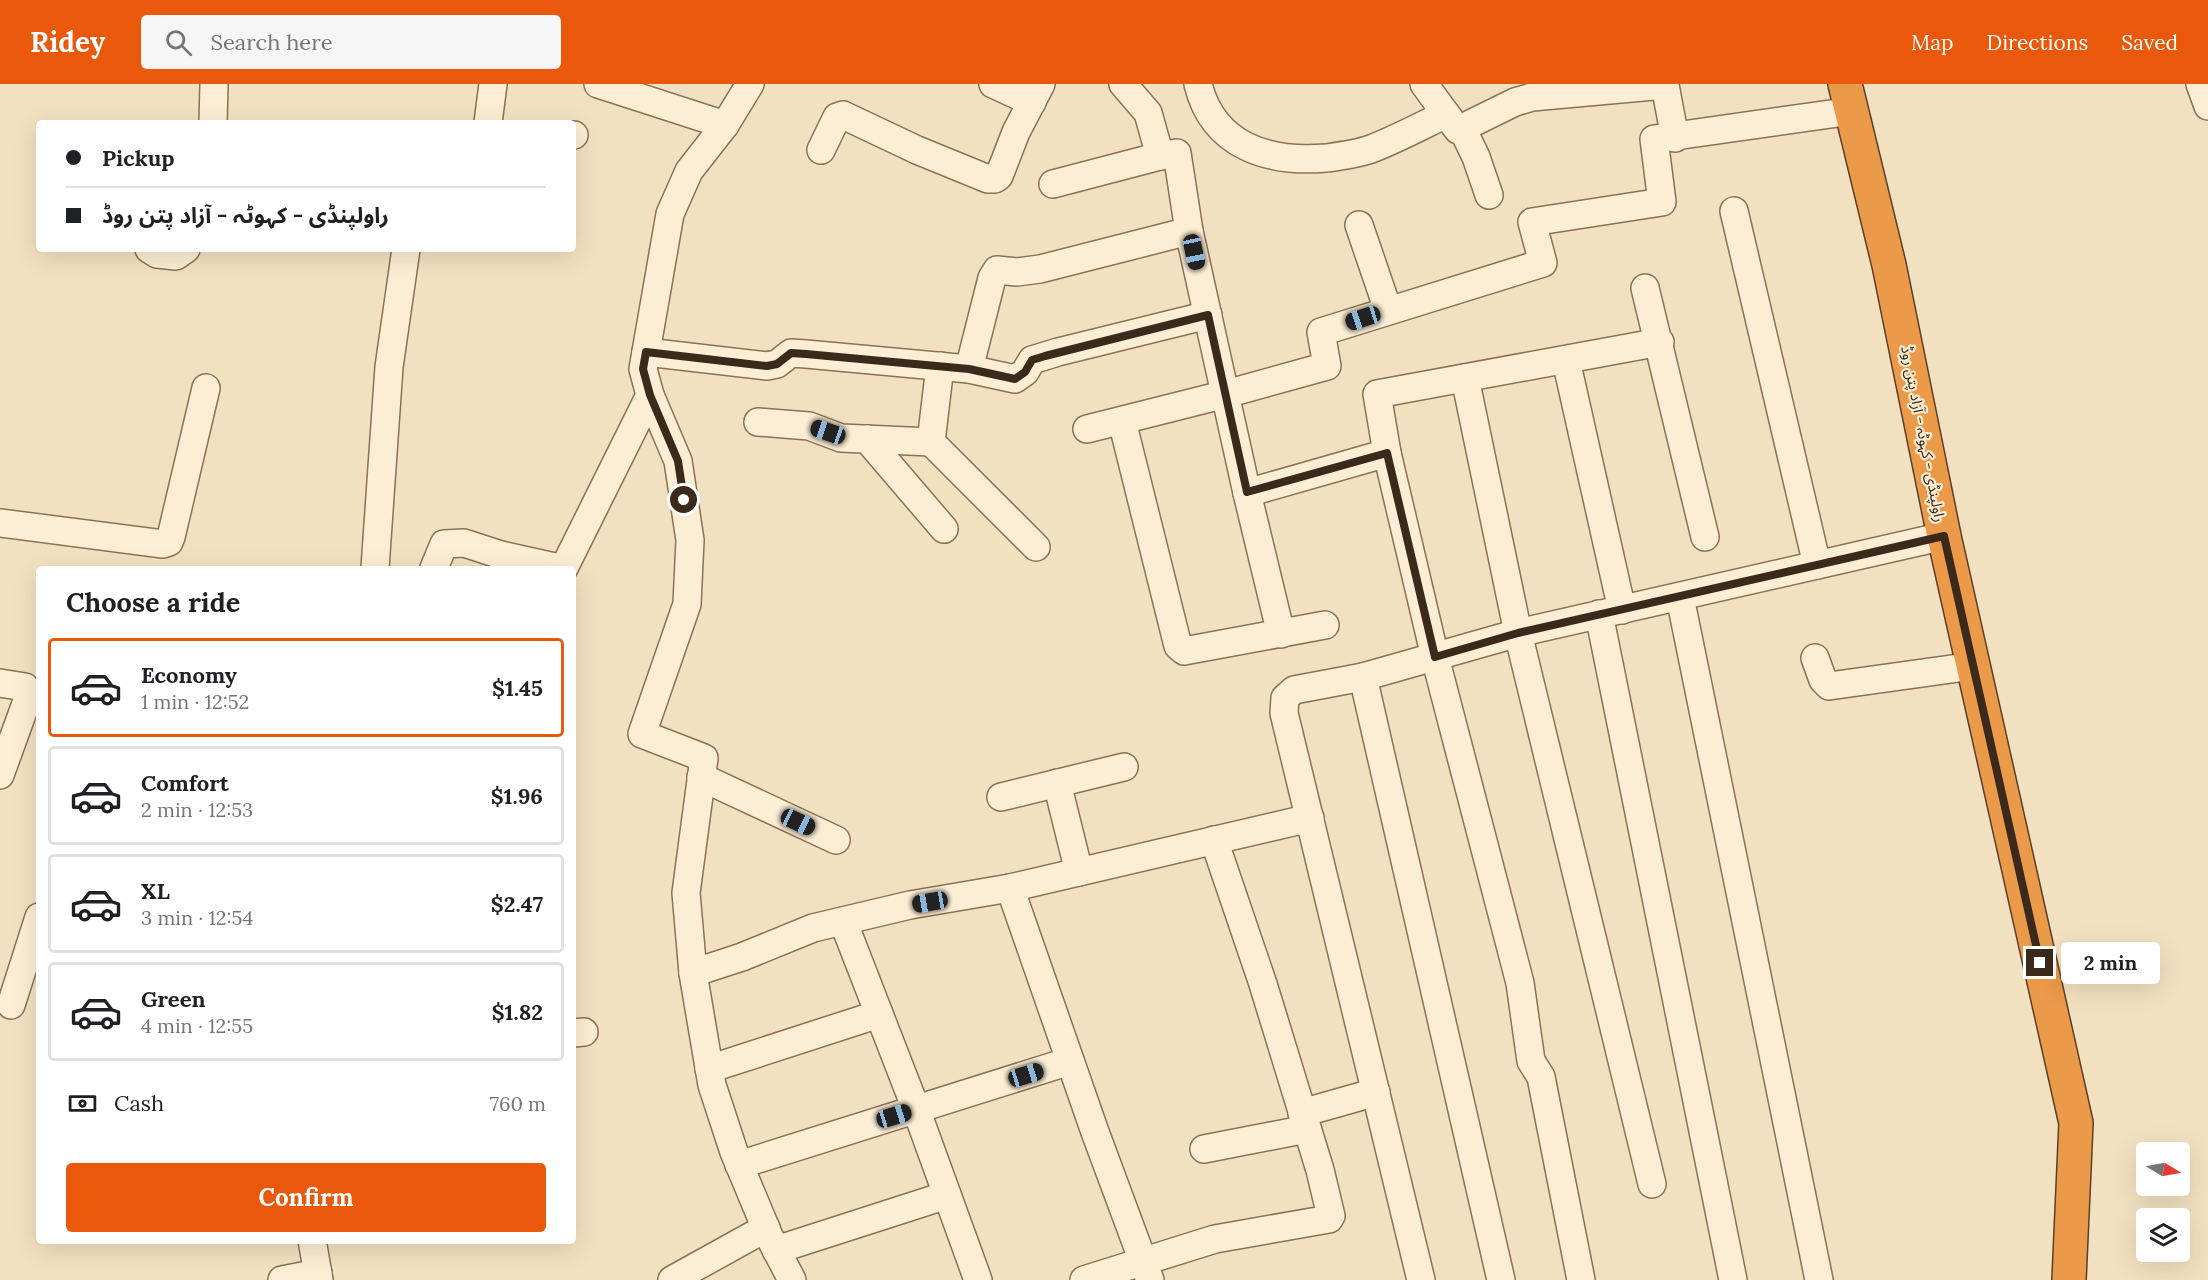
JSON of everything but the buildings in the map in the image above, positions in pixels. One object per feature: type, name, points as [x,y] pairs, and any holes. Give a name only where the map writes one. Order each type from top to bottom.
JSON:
[{"type":"highway","name":"راولپنڈی - کہوٹہ - آزاد پتن روڈ","points":[[1849,98],[1889,264],[1944,536],[2076,1123],[2069,1280]]},
{"type":"street","points":[[213,120],[214,84]]},
{"type":"street","points":[[488,120],[493,84]]},
{"type":"street","points":[[598,84],[725,125]]},
{"type":"street","points":[[750,84],[725,125],[689,171],[670,214],[643,369],[650,395],[678,461],[690,540],[687,604],[642,734],[704,758],[686,893],[693,973],[709,1069],[712,1085],[739,1165],[771,1239],[792,1280]]},
{"type":"street","points":[[821,150],[837,117],[843,116],[917,150],[988,179],[995,179],[999,176],[1016,132],[1036,93],[993,84]]},
{"type":"street","points":[[1123,84],[1148,113],[1160,156]]},
{"type":"street","points":[[1198,84],[1201,98],[1215,123],[1255,152],[1282,158],[1310,159],[1370,150],[1532,97],[1665,85],[1675,138]]},
{"type":"street","points":[[1424,84],[1454,121],[1476,157],[1489,195]]},
{"type":"street","points":[[2200,84],[2208,106]]},
{"type":"street","points":[[1087,429],[1327,366],[1320,332],[1543,264],[1532,222],[1662,202],[1654,139],[1675,138],[1849,98]]},
{"type":"street","points":[[1053,184],[1177,153],[1189,231],[1281,634]]},
{"type":"street","points":[[1734,212],[1817,565]]},
{"type":"street","points":[[1359,225],[1388,310]]},
{"type":"street","points":[[969,369],[992,278],[997,270],[1017,272],[1040,269],[1189,231]]},
{"type":"street","points":[[154,252],[176,256],[182,252]]},
{"type":"street","points":[[375,566],[389,367],[406,252]]},
{"type":"street","points":[[1645,288],[1660,342],[1705,537]]},
{"type":"street","points":[[646,352],[767,366],[777,364],[791,353],[969,369],[1015,379],[1025,372],[1032,360],[1208,315]]},
{"type":"street","points":[[1581,1280],[1541,1077],[1531,1061],[1520,983],[1435,657],[1387,453],[1377,394],[1660,342]]},
{"type":"street","points":[[1566,360],[1733,1280]]},
{"type":"street","points":[[931,442],[940,366]]},
{"type":"street","points":[[1465,378],[1518,633],[1652,1184]]},
{"type":"street","points":[[0,523],[163,544],[169,542],[206,388]]},
{"type":"street","points":[[565,566],[650,395]]},
{"type":"street","points":[[1122,421],[1178,646],[1184,651],[1325,625]]},
{"type":"street","points":[[758,422],[809,426],[841,438],[931,442],[1036,547]]},
{"type":"street","points":[[867,439],[944,529]]},
{"type":"street","points":[[1247,492],[1387,453]]},
{"type":"street","points":[[1421,1280],[1284,713],[1285,698],[1294,690],[1363,677],[1518,633],[1944,536]]},
{"type":"street","points":[[435,566],[444,544],[464,543],[501,555],[550,566]]},
{"type":"street","points":[[1680,597],[1819,1280]]},
{"type":"street","points":[[1815,658],[1822,680],[1829,686],[1973,666]]},
{"type":"street","points":[[1363,677],[1498,1279]]},
{"type":"street","points":[[0,683],[25,687],[29,695],[0,775]]},
{"type":"street","points":[[1001,797],[1124,767]]},
{"type":"street","points":[[701,777],[836,840]]},
{"type":"street","points":[[1057,783],[1079,872]]},
{"type":"street","points":[[693,973],[742,957],[813,928],[910,905],[1010,888],[1310,818]]},
{"type":"street","points":[[1084,1280],[1147,1271],[1215,1239],[1329,1219],[1331,1216],[1263,984],[1214,840]]},
{"type":"street","points":[[1010,888],[1147,1271]]},
{"type":"street","points":[[843,921],[916,1109],[978,1280]]},
{"type":"street","points":[[11,1005],[36,926]]},
{"type":"street","points":[[709,1069],[879,1014]]},
{"type":"street","points":[[739,1165],[1070,1061]]},
{"type":"street","points":[[1204,1149],[1305,1121],[1376,1092]]},
{"type":"street","points":[[672,1280],[771,1239],[947,1195]]},
{"type":"street","points":[[282,1280],[319,1276],[313,1244]]},
{"type":"route","points":[[684,500],[678,461],[650,395],[643,369],[646,352],[767,366],[777,364],[791,353],[806,354],[969,369],[1015,379],[1025,372],[1032,360],[1208,315],[1247,492],[1387,453],[1435,657],[1518,633],[1944,536],[2040,963]]}]
